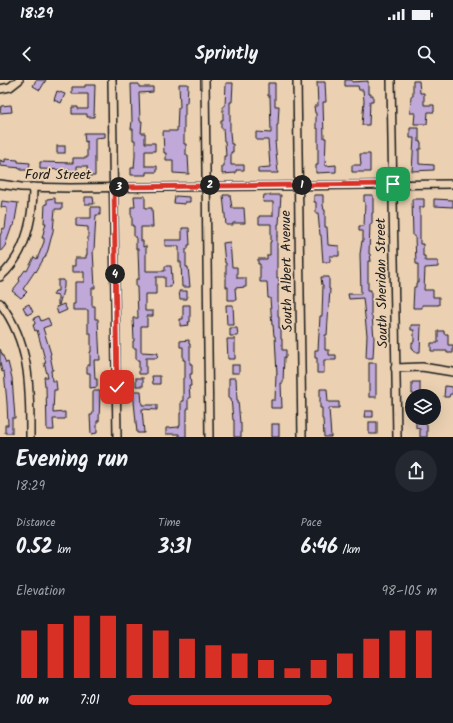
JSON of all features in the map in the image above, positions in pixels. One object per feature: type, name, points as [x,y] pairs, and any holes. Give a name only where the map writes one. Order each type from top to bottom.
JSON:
[{"type":"street","points":[[0,90],[10,87],[19,80]]},
{"type":"street","points":[[112,80],[117,437]]},
{"type":"street","points":[[205,80],[209,437]]},
{"type":"street","name":"South Albert Avenue","points":[[297,80],[302,437]]},
{"type":"street","name":"South Sheridan Street","points":[[391,80],[397,437]]},
{"type":"street","name":"Ford Street","points":[[0,184],[21,187],[114,187],[298,184],[453,184]]},
{"type":"street","points":[[0,278],[18,255],[26,239],[32,218],[33,187]]},
{"type":"street","points":[[0,303],[12,320],[27,365],[30,437]]},
{"type":"street","points":[[395,368],[422,367],[453,372]]},
{"type":"building","points":[[36,80],[46,80],[40,90],[33,86]]},
{"type":"building","points":[[345,80],[352,80],[352,82],[368,81],[368,93],[373,95],[373,101],[370,101],[369,125],[362,125],[364,101],[363,90],[359,90],[358,86],[345,86]]},
{"type":"building","points":[[413,81],[419,81],[420,93],[424,93],[424,105],[434,105],[434,112],[428,112],[427,124],[414,124],[415,113],[410,113],[411,96],[413,96]]},
{"type":"building","points":[[317,82],[325,82],[326,102],[323,102],[324,138],[326,138],[325,166],[336,165],[336,172],[316,173],[316,165],[318,165],[318,128],[316,128],[316,113],[314,106],[318,106]]},
{"type":"building","points":[[226,83],[233,83],[232,102],[230,102],[230,132],[231,144],[233,144],[233,152],[231,152],[231,165],[244,165],[244,170],[236,170],[236,173],[222,174],[224,156],[226,156],[221,120],[223,120],[223,106],[225,106]]},
{"type":"building","points":[[268,83],[275,83],[275,106],[279,106],[277,141],[275,141],[278,173],[258,173],[258,168],[270,167],[268,140],[256,140],[256,132],[271,133],[270,96],[268,96]]},
{"type":"building","points":[[131,84],[139,84],[139,87],[153,87],[153,92],[139,93],[140,121],[142,121],[141,133],[145,133],[145,143],[155,143],[155,151],[145,151],[145,166],[157,166],[157,172],[146,172],[146,175],[131,175],[131,168],[134,168],[135,140],[133,140],[133,129],[131,129]]},
{"type":"building","points":[[179,84],[188,84],[187,103],[185,103],[184,116],[184,144],[186,144],[186,155],[188,155],[189,174],[173,173],[173,160],[166,160],[166,153],[164,153],[163,131],[177,131],[178,108],[180,107]]},
{"type":"building","points":[[85,85],[95,85],[94,117],[87,117],[87,114],[72,114],[72,107],[78,107],[78,109],[88,109],[88,94],[72,94],[72,87],[85,87]]},
{"type":"building","points":[[57,91],[65,94],[61,103],[54,100]]},
{"type":"building","points":[[11,105],[12,112],[0,113],[1,106]]},
{"type":"building","points":[[410,128],[419,128],[419,142],[421,142],[421,149],[419,149],[419,164],[434,165],[434,170],[412,171],[414,138],[410,138]]},
{"type":"building","points":[[84,133],[105,133],[105,137],[95,138],[95,176],[88,176],[87,166],[77,166],[77,172],[71,172],[71,170],[40,169],[40,162],[73,163],[73,158],[87,158],[87,141],[85,142]]},
{"type":"building","points":[[57,146],[65,146],[65,153],[57,153]]},
{"type":"building","points":[[360,154],[370,154],[370,172],[352,172],[352,165],[361,165]]},
{"type":"building","points":[[5,159],[30,163],[29,170],[20,170],[21,168],[0,166],[0,160],[5,162]]},
{"type":"building","points":[[223,195],[230,195],[232,208],[244,208],[245,223],[233,223],[233,225],[226,225]]},
{"type":"building","points":[[264,195],[281,195],[277,236],[277,278],[279,278],[279,328],[281,328],[282,350],[286,350],[286,357],[284,357],[283,383],[281,383],[282,408],[271,408],[271,400],[275,400],[277,375],[275,336],[272,325],[270,298],[268,298],[267,282],[260,282],[260,264],[258,264],[258,259],[267,259],[267,255],[270,255],[271,224],[259,224],[259,216],[273,216],[273,202],[263,202]]},
{"type":"building","points":[[314,195],[323,195],[328,245],[339,246],[339,256],[330,256],[330,262],[323,262],[321,235],[318,213],[316,213],[316,202],[314,202]]},
{"type":"building","points":[[364,195],[373,195],[373,213],[372,224],[370,224],[369,254],[371,261],[368,261],[368,290],[371,290],[371,316],[374,338],[373,358],[366,358],[367,335],[363,298],[349,299],[348,294],[361,294],[360,254],[363,241],[363,231],[359,231],[359,226],[364,226]]},
{"type":"building","points":[[134,196],[145,196],[145,208],[152,208],[153,227],[141,227],[141,241],[143,241],[143,247],[146,246],[146,271],[165,271],[165,266],[171,266],[172,278],[171,287],[165,287],[165,277],[156,277],[156,294],[145,294],[145,311],[153,311],[153,316],[147,316],[147,326],[141,326],[141,352],[158,353],[157,358],[146,358],[146,374],[139,374],[139,360],[136,360],[136,348],[133,348],[133,318],[138,318],[136,279],[139,279],[138,249],[136,249],[136,237],[134,237],[134,226],[132,226],[131,215],[131,207],[135,207]]},
{"type":"building","points":[[175,196],[190,197],[190,202],[185,202],[185,204],[174,203]]},
{"type":"building","points":[[85,197],[93,197],[94,204],[85,204]]},
{"type":"building","points":[[55,198],[55,203],[62,203],[62,209],[55,209],[53,231],[45,258],[23,289],[27,292],[21,298],[12,291],[20,281],[20,277],[25,270],[27,271],[34,257],[37,259],[44,242],[44,238],[42,238],[46,223],[44,223],[45,204],[47,204],[47,199]]},
{"type":"building","points":[[412,199],[424,199],[424,207],[420,207],[420,244],[423,244],[423,256],[425,256],[425,261],[438,261],[438,267],[425,268],[424,290],[433,290],[433,297],[439,297],[439,305],[422,305],[422,308],[413,308],[414,287],[416,287],[416,283],[418,283],[418,264],[416,264],[415,236],[413,236]]},
{"type":"building","points":[[434,199],[453,200],[453,207],[434,206]]},
{"type":"building","points":[[2,201],[18,203],[14,226],[12,226],[5,246],[0,252],[0,236],[3,228],[5,229],[7,211],[7,208],[1,207]]},
{"type":"building","points":[[91,207],[100,207],[100,215],[96,215],[93,250],[95,288],[92,288],[92,306],[95,306],[95,319],[98,319],[100,360],[94,360],[97,387],[90,388],[90,373],[87,373],[87,365],[90,365],[91,352],[91,333],[88,333],[88,310],[73,310],[73,304],[75,304],[75,282],[84,282],[84,272],[72,272],[72,266],[75,266],[75,258],[86,258],[87,255],[88,227],[76,226],[76,218],[91,218]]},
{"type":"building","points":[[182,228],[189,228],[190,245],[188,245],[188,249],[186,249],[186,267],[188,267],[190,287],[182,287],[179,246],[165,246],[165,240],[182,240]]},
{"type":"building","points":[[230,242],[232,267],[237,267],[237,278],[246,278],[246,287],[235,288],[236,300],[228,300],[228,287],[226,287],[226,263],[223,243]]},
{"type":"building","points":[[321,277],[329,277],[330,289],[327,335],[325,335],[325,350],[329,350],[329,355],[336,355],[336,360],[324,360],[324,373],[317,373],[317,358],[315,358],[315,350],[318,350],[320,316],[322,316],[323,285]]},
{"type":"building","points":[[58,280],[64,280],[64,287],[59,305],[58,296],[53,295],[55,291],[58,291]]},
{"type":"building","points":[[179,291],[187,291],[187,299],[180,299]]},
{"type":"building","points":[[29,304],[33,312],[27,315],[23,307]]},
{"type":"building","points":[[64,304],[67,310],[58,314],[56,307]]},
{"type":"building","points":[[183,305],[190,305],[190,322],[188,322],[189,325],[180,326],[180,319],[183,319]]},
{"type":"building","points":[[226,305],[233,305],[234,325],[227,325]]},
{"type":"building","points":[[39,316],[41,321],[48,318],[51,325],[43,328],[51,354],[53,370],[51,370],[52,381],[56,381],[57,390],[54,390],[53,413],[65,412],[65,419],[53,419],[54,430],[47,430],[46,386],[44,377],[48,377],[44,363],[46,363],[37,330],[35,331],[33,325],[35,324],[34,318]]},
{"type":"building","points":[[411,325],[421,325],[420,352],[414,352],[412,348],[412,342],[414,342],[414,330],[411,330]]},
{"type":"building","points":[[230,328],[237,328],[238,336],[230,336]]},
{"type":"building","points":[[438,331],[444,331],[444,334],[448,334],[448,345],[453,345],[453,353],[447,353],[447,351],[431,351],[431,343],[438,343]]},
{"type":"building","points":[[227,339],[235,339],[235,359],[228,359]]},
{"type":"building","points":[[189,340],[192,374],[190,374],[191,386],[189,386],[190,398],[188,398],[186,437],[179,437],[179,434],[166,434],[166,428],[180,426],[181,401],[183,401],[183,378],[185,378],[185,360],[183,360],[183,347],[180,347],[180,341]]},
{"type":"building","points":[[0,349],[6,363],[8,362],[12,378],[15,418],[12,418],[12,433],[5,433],[5,425],[8,425],[7,403],[4,371],[2,372],[0,362]]},
{"type":"building","points":[[369,363],[376,363],[376,397],[369,397]]},
{"type":"building","points":[[232,365],[239,365],[239,373],[232,373]]},
{"type":"building","points":[[152,376],[160,376],[160,384],[153,384]]},
{"type":"building","points":[[136,378],[143,378],[143,386],[136,386]]},
{"type":"building","points":[[229,378],[236,378],[241,437],[234,437],[234,420],[231,398],[229,398]]},
{"type":"building","points":[[412,382],[420,382],[420,389],[412,389]]},
{"type":"building","points":[[445,386],[453,387],[453,394],[450,394],[449,397],[444,397]]},
{"type":"building","points":[[320,389],[327,389],[328,402],[339,402],[339,408],[329,408],[331,437],[324,437],[322,408],[320,408]]},
{"type":"building","points":[[93,391],[100,391],[99,421],[97,421],[97,433],[91,434],[90,415],[93,413]]},
{"type":"building","points":[[133,391],[141,391],[142,405],[157,405],[157,410],[142,409],[144,433],[137,433]]},
{"type":"building","points":[[365,411],[373,411],[373,417],[364,417]]},
{"type":"building","points":[[369,422],[377,422],[377,434],[369,434]]},
{"type":"building","points":[[272,424],[279,424],[279,437],[272,437]]},
{"type":"building","points":[[416,425],[427,425],[427,437],[420,437],[420,429],[416,428]]},
{"type":"route","points":[[117,387],[114,187],[393,184]]}]
